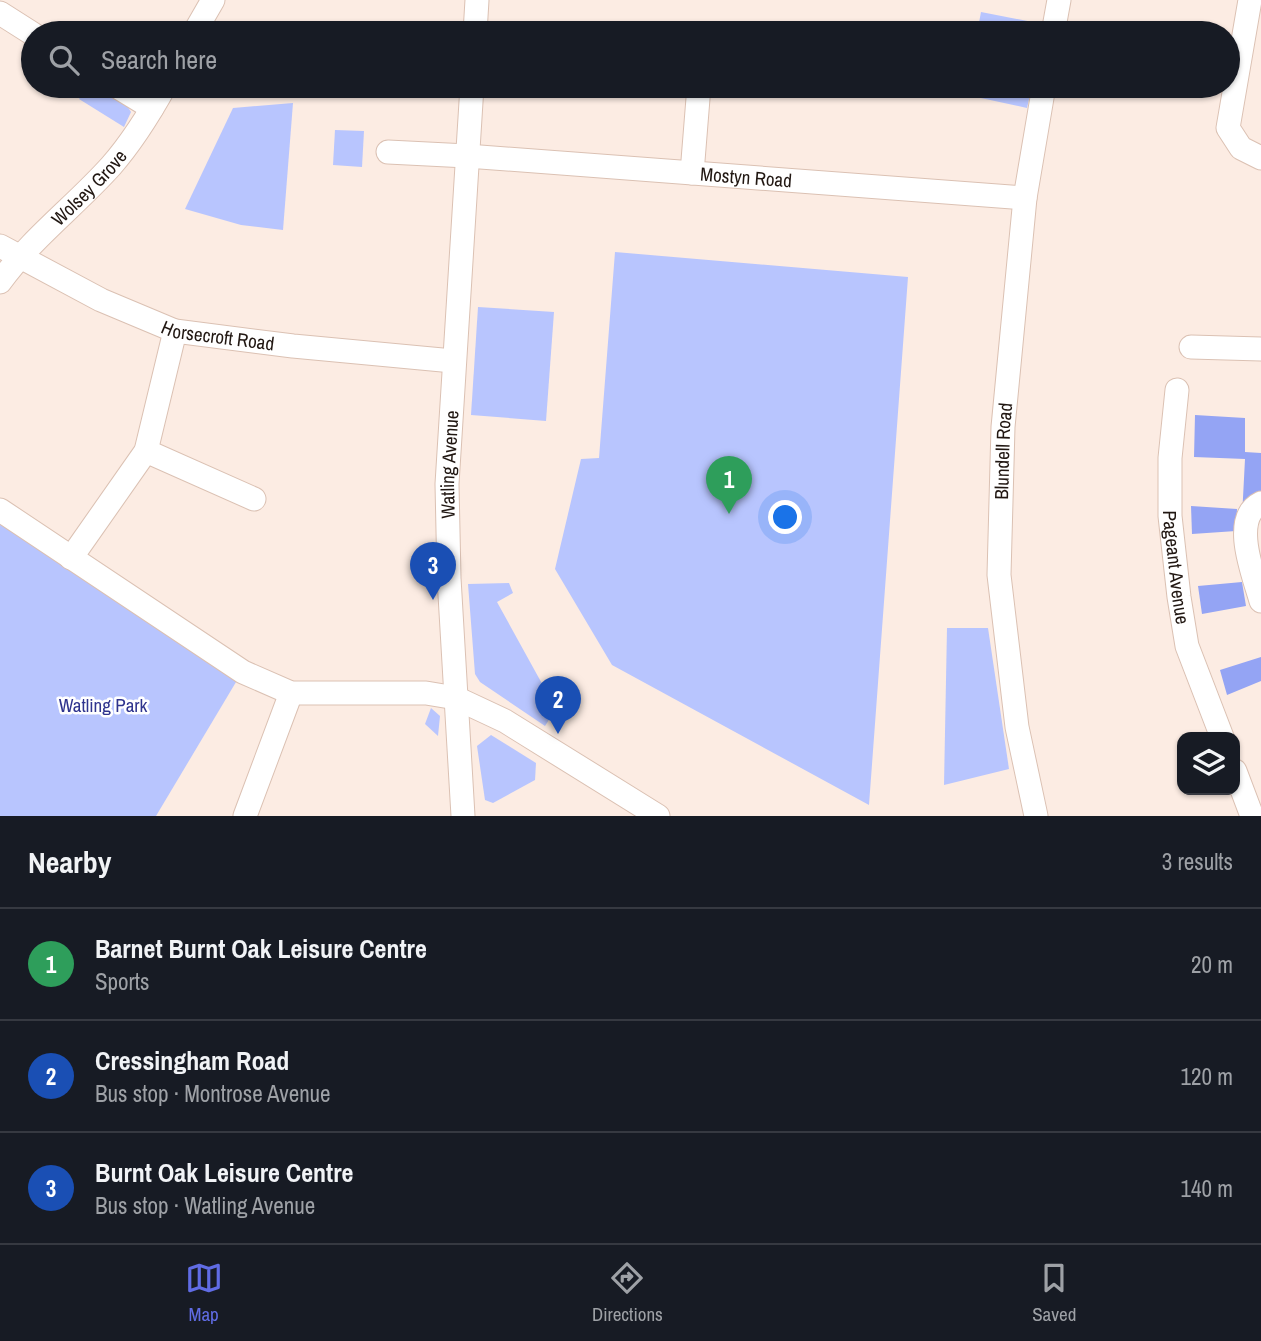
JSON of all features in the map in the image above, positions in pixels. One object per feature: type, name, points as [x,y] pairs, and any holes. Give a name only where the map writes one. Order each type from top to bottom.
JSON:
[{"type":"street","points":[[201,21],[213,0]]},
{"type":"street","points":[[476,21],[477,0]]},
{"type":"street","points":[[1055,21],[1059,0]]},
{"type":"street","points":[[1240,58],[1250,0]]},
{"type":"street","points":[[0,13],[21,26]]},
{"type":"street","points":[[136,98],[152,108]]},
{"type":"street","name":"Wolsey Grove","points":[[0,282],[9,251],[112,164],[158,98]]},
{"type":"street","name":"Watling Avenue","points":[[463,816],[447,484],[471,98]]},
{"type":"street","points":[[692,173],[698,98]]},
{"type":"street","name":"Blundell Road","points":[[1036,816],[1017,727],[999,575],[1003,427],[1025,198],[1042,98]]},
{"type":"street","points":[[1233,98],[1228,128],[1241,148],[1261,158]]},
{"type":"street","points":[[388,152],[467,156]]},
{"type":"street","name":"Mostyn Road","points":[[467,156],[1025,198]]},
{"type":"street","name":"Horsecroft Road","points":[[9,251],[101,300],[175,331],[293,346],[453,361]]},
{"type":"street","points":[[71,558],[146,452],[175,331]]},
{"type":"street","points":[[1191,347],[1261,349]]},
{"type":"street","name":"Pageant Avenue","points":[[1177,390],[1170,458],[1170,516],[1179,597],[1187,646],[1220,732]]},
{"type":"street","points":[[146,452],[254,499]]},
{"type":"street","points":[[1261,503],[1255,506],[1245,523],[1247,551],[1261,601]]},
{"type":"street","points":[[0,510],[243,672],[291,693],[426,693],[456,698],[505,721],[658,816]]},
{"type":"street","points":[[245,816],[291,693]]},
{"type":"street","points":[[1240,784],[1252,816]]},
{"type":"green space","points":[[981,12],[1028,21],[979,21]]},
{"type":"green space","points":[[119,98],[131,112],[124,127],[79,99]]},
{"type":"green space","points":[[981,98],[1029,98],[1027,108]]},
{"type":"green space","points":[[293,103],[283,230],[241,225],[185,209],[233,108]]},
{"type":"green space","points":[[335,130],[364,131],[362,167],[333,165]]},
{"type":"green space","points":[[615,252],[908,277],[869,805],[612,665],[555,569],[581,459],[599,458]]},
{"type":"green space","points":[[478,307],[554,312],[546,421],[471,415]]},
{"type":"green space","name":"Watling Park","points":[[0,509],[242,672],[156,816],[0,816]]},
{"type":"green space","points":[[509,583],[513,593],[497,602],[556,709],[545,726],[480,682],[475,674],[468,584]]},
{"type":"green space","points":[[947,628],[988,628],[1009,769],[944,785]]},
{"type":"green space","points":[[431,708],[440,716],[438,736],[425,724]]},
{"type":"green space","points":[[491,735],[536,763],[535,780],[493,803],[485,800],[477,746]]},
{"type":"shaded area","points":[[1195,415],[1245,418],[1245,452],[1261,453],[1261,496],[1242,517],[1245,459],[1194,457]]},
{"type":"shaded area","points":[[1191,506],[1237,509],[1236,531],[1192,534]]},
{"type":"shaded area","points":[[1242,582],[1246,606],[1202,614],[1198,586]]},
{"type":"shaded area","points":[[1261,657],[1261,681],[1227,695],[1220,670]]},
{"type":"place","name":"Barnet Burnt Oak Leisure Centre","points":[[729,514]]},
{"type":"place","name":"Burnt Oak Leisure Centre","points":[[433,600]]},
{"type":"place","name":"Cressingham Road","points":[[558,734]]}]
